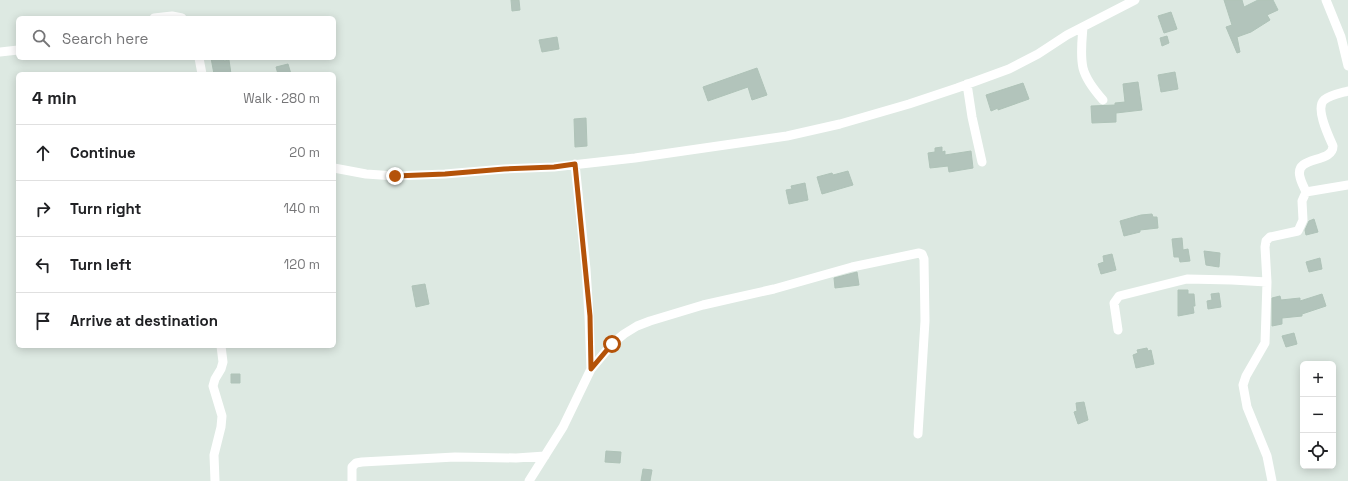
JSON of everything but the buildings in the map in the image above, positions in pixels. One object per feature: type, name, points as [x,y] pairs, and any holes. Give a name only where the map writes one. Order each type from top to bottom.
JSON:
[{"type":"street","points":[[336,168],[366,174],[402,175],[445,174],[504,169],[554,167],[635,158],[787,136],[840,124],[903,106],[1009,69],[1038,54],[1083,27],[1135,0]]},
{"type":"street","points":[[1326,0],[1341,36],[1348,66]]},
{"type":"street","points":[[1083,27],[1083,68],[1092,87],[1103,100]]},
{"type":"street","points":[[0,52],[16,50]]},
{"type":"street","points":[[199,60],[202,72]]},
{"type":"street","points":[[967,84],[972,117],[982,162]]},
{"type":"street","points":[[1272,481],[1267,456],[1247,407],[1243,385],[1246,376],[1266,343],[1266,241],[1270,237],[1298,231],[1303,220],[1302,201],[1306,192],[1299,176],[1300,169],[1304,164],[1317,160],[1333,151],[1333,146],[1321,113],[1321,104],[1324,100],[1333,95],[1348,91]]},
{"type":"street","points":[[575,164],[588,292],[591,369]]},
{"type":"street","points":[[1306,192],[1348,184]]},
{"type":"street","points":[[529,481],[563,427],[591,369],[612,344],[637,326],[704,306],[774,289],[852,267],[919,253],[922,254],[924,264],[925,321],[918,434]]},
{"type":"street","points":[[1118,330],[1114,303],[1119,296],[1187,279],[1267,282]]},
{"type":"street","points":[[215,481],[214,456],[222,416],[213,386],[221,369],[221,348]]},
{"type":"street","points":[[352,481],[352,468],[356,463],[362,462],[455,457],[516,458],[545,456]]},
{"type":"route","points":[[395,176],[554,167],[575,164],[584,242],[590,316],[591,369],[612,344]]}]
